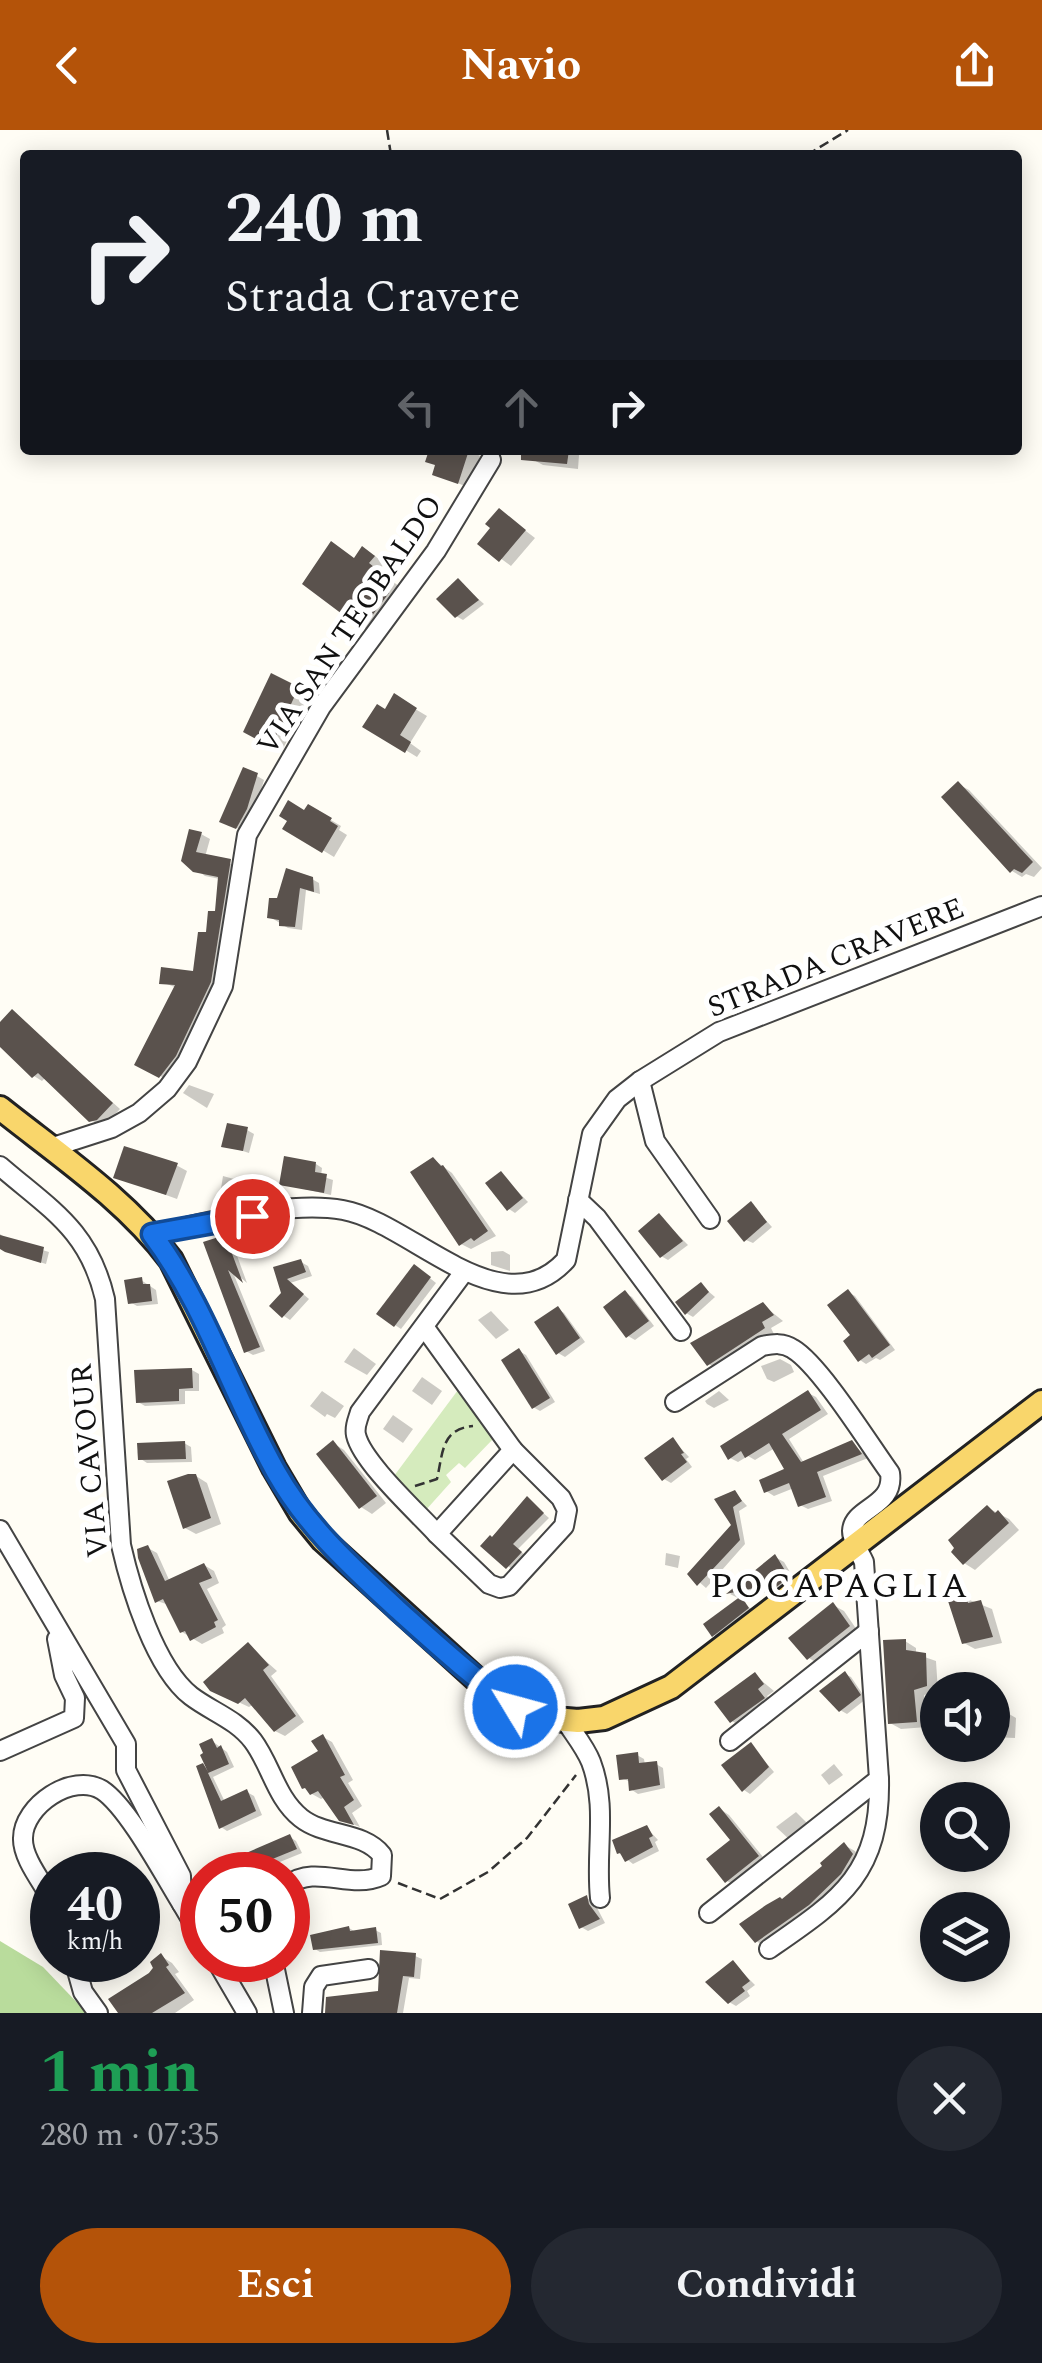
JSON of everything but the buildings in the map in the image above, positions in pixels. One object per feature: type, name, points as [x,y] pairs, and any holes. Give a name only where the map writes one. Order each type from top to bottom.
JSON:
[{"type":"main road","points":[[0,1108],[152,1234],[181,1275],[274,1468],[300,1512],[323,1540],[484,1686],[515,1707],[543,1718],[604,1718],[671,1687],[1042,1402]]},
{"type":"street","name":"VIA SAN TEOBALDO","points":[[50,1148],[112,1128],[139,1113],[168,1088],[187,1062],[223,986],[247,836],[320,707],[436,551],[491,460]]},
{"type":"street","name":"STRADA CRAVERE","points":[[152,1234],[279,1211],[344,1210],[371,1218],[464,1272],[502,1282],[530,1282],[552,1275],[566,1260],[592,1134],[617,1098],[719,1032],[1042,906]]},
{"type":"street","points":[[640,1081],[656,1140],[710,1219]]},
{"type":"street","name":"VIA CAVOUR","points":[[0,1166],[73,1229],[99,1272],[105,1299],[121,1545],[144,1618],[164,1659],[176,1681],[191,1696],[242,1728],[255,1743],[295,1813],[322,1832],[376,1848],[382,1855],[381,1876]]},
{"type":"street","points":[[578,1200],[597,1218],[681,1330]]},
{"type":"street","points":[[424,1328],[513,1450],[561,1498],[567,1510],[564,1526],[508,1586],[489,1584],[437,1534],[378,1471],[356,1439],[360,1412],[464,1272]]},
{"type":"street","points":[[674,1402],[762,1346],[776,1343],[791,1348],[815,1371],[890,1473],[892,1485],[888,1493],[854,1524],[852,1535],[864,1562],[879,1779],[876,1836],[844,1893],[769,1950]]},
{"type":"street","points":[[437,1534],[513,1450]]},
{"type":"street","points":[[0,1530],[126,1744],[126,1770],[180,1874]]},
{"type":"street","points":[[0,1751],[74,1718],[75,1698],[64,1676],[54,1624]]},
{"type":"street","points":[[730,1741],[869,1631]]},
{"type":"street","points":[[565,1720],[589,1758],[601,1805],[597,1867],[600,1898]]},
{"type":"street","points":[[709,1914],[879,1779]]},
{"type":"street","points":[[30,1858],[22,1835],[36,1806],[62,1790],[84,1786],[105,1792],[120,1807],[149,1852]]},
{"type":"street","points":[[160,1870],[180,1901]]},
{"type":"street","points":[[310,1877],[367,1882],[381,1876]]},
{"type":"street","points":[[312,2013],[314,1987],[321,1976],[368,1969]]},
{"type":"street","points":[[80,1982],[98,2013]]},
{"type":"street","points":[[229,1982],[247,2013]]},
{"type":"street","points":[[278,1982],[284,2013]]},
{"type":"path","points":[[815,150],[848,130]]},
{"type":"path","points":[[404,1498],[414,1486],[438,1479],[442,1450],[450,1435],[490,1419]]},
{"type":"path","points":[[381,1876],[440,1899],[488,1872],[527,1838],[589,1758]]},
{"type":"green space","points":[[458,1390],[494,1438],[465,1468],[459,1463],[446,1475],[451,1482],[425,1511],[394,1476]]},
{"type":"green space","points":[[0,1941],[30,1959],[30,1982],[57,1982],[87,2013],[0,2013]]},
{"type":"district","name":"POCAPAGLIA","points":[[840,1586]]},
{"type":"route","points":[[252,1216],[152,1234],[181,1275],[274,1468],[300,1512],[323,1540],[412,1623],[484,1686],[515,1707]]}]
